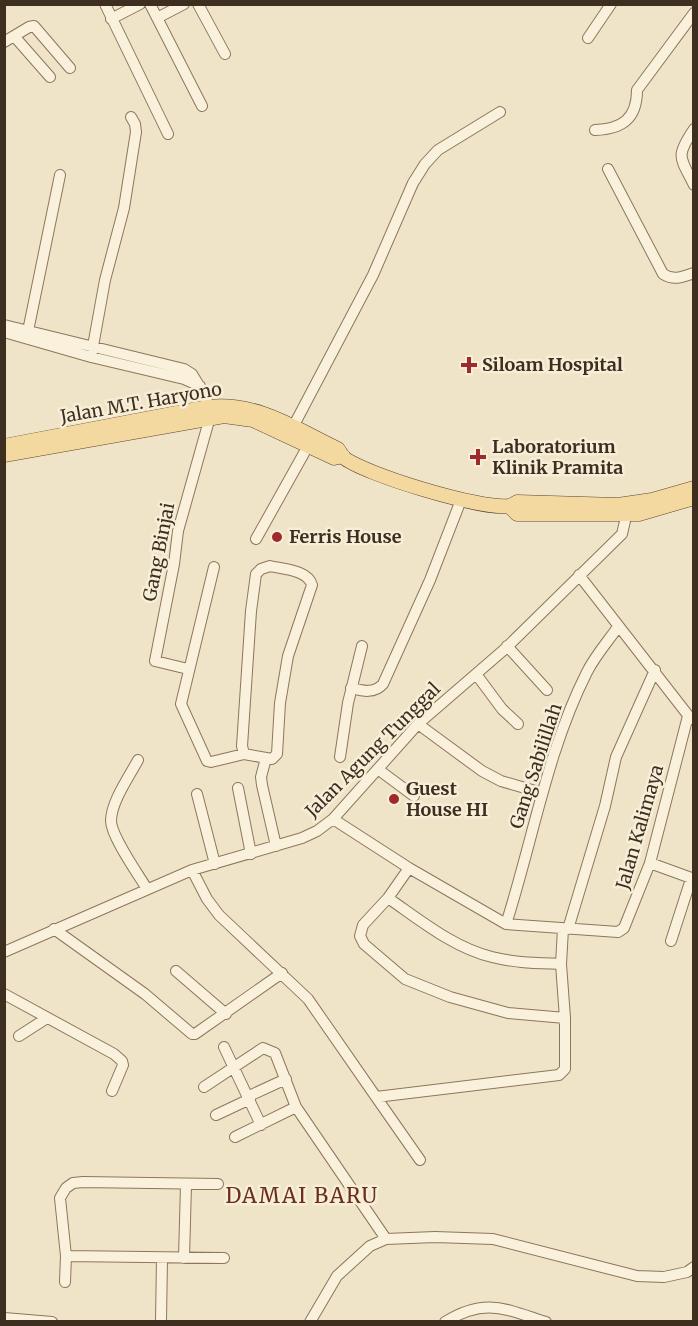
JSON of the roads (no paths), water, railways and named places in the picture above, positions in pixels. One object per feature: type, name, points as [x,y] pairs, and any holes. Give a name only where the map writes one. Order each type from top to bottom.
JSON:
[{"type":"main road","name":"Jalan M.T. Haryono","points":[[4,455],[236,406],[251,409],[338,449],[343,456],[356,465],[383,476],[461,500],[509,506],[517,502],[606,505],[654,511],[693,498]]},
{"type":"main road","name":"Jalan M.T. Haryono","points":[[4,446],[209,412],[253,420],[334,458],[343,456]]},
{"type":"main road","name":"Jalan M.T. Haryono","points":[[628,509],[693,488]]},
{"type":"street","points":[[105,4],[168,134]]},
{"type":"street","points":[[111,19],[140,4]]},
{"type":"street","points":[[150,4],[202,106]]},
{"type":"street","points":[[157,18],[184,4]]},
{"type":"street","points":[[198,4],[225,54]]},
{"type":"street","points":[[588,38],[612,4]]},
{"type":"street","points":[[595,130],[609,130],[633,114],[637,104],[637,90],[693,13]]},
{"type":"street","points":[[50,77],[9,39],[34,26],[70,68]]},
{"type":"street","points":[[293,427],[373,275],[413,183],[424,164],[438,150],[500,112]]},
{"type":"street","points":[[92,353],[105,280],[126,198],[136,132],[131,117]]},
{"type":"street","points":[[693,129],[682,146],[680,157],[693,185]]},
{"type":"street","points":[[608,169],[663,274],[670,278],[679,278],[693,273]]},
{"type":"street","points":[[28,331],[60,176]]},
{"type":"street","points":[[4,325],[92,353]]},
{"type":"street","points":[[4,332],[92,353],[184,379],[200,386],[206,396],[209,412]]},
{"type":"street","name":"Gang Binjai","points":[[188,669],[155,661],[174,564],[178,531],[209,412]]},
{"type":"street","points":[[256,539],[308,446]]},
{"type":"street","points":[[351,688],[368,692],[380,688],[383,684],[430,580],[461,500]]},
{"type":"street","name":"Jalan Agung Tunggal","points":[[4,952],[192,870],[251,854],[317,831],[333,819],[418,724],[507,646],[622,534],[628,509]]},
{"type":"street","points":[[214,567],[181,704],[204,757],[211,762],[244,754],[266,758],[274,758],[277,754],[280,703],[288,656],[312,585],[310,579],[301,573],[270,566],[261,568],[256,574],[251,611],[242,746],[244,754]]},
{"type":"street","name":"Jalan Kalimaya","points":[[333,819],[409,868],[506,924],[612,933],[622,931],[645,878],[691,719],[579,575]]},
{"type":"street","name":"Gang Sabilillah","points":[[506,924],[542,793],[569,714],[588,670],[618,627]]},
{"type":"street","points":[[340,757],[351,688],[362,646]]},
{"type":"street","points":[[507,646],[547,690]]},
{"type":"street","points":[[376,1097],[559,1075],[563,1072],[566,1065],[561,964],[565,929],[604,806],[616,757],[655,670]]},
{"type":"street","points":[[476,674],[502,709],[518,724]]},
{"type":"street","points":[[418,724],[482,771],[501,781],[542,793]]},
{"type":"street","points":[[266,758],[261,777],[276,846]]},
{"type":"street","points":[[138,760],[119,794],[111,824],[147,889]]},
{"type":"street","points":[[379,770],[414,796]]},
{"type":"street","points":[[238,788],[251,854]]},
{"type":"street","points":[[197,794],[215,864]]},
{"type":"street","points":[[650,862],[692,879],[670,941]]},
{"type":"street","points":[[409,868],[388,898],[363,925],[360,936],[364,944],[405,979],[450,997],[496,1011],[565,1018]]},
{"type":"street","points":[[192,870],[207,899],[219,915],[308,999],[420,1160]]},
{"type":"street","points":[[388,898],[458,944],[489,957],[518,962],[561,964]]},
{"type":"street","points":[[54,929],[145,994],[192,1034],[226,1014],[282,973]]},
{"type":"street","points":[[176,971],[226,1014]]},
{"type":"street","points":[[4,994],[114,1054],[122,1061],[123,1065],[112,1091]]},
{"type":"street","points":[[19,1036],[47,1018]]},
{"type":"street","points":[[224,1047],[261,1125]]},
{"type":"street","points":[[204,1087],[263,1048],[275,1053],[296,1107],[386,1239]]},
{"type":"street","points":[[216,1115],[286,1079]]},
{"type":"street","points":[[234,1137],[296,1107]]},
{"type":"street","points":[[65,1282],[66,1256],[60,1198],[66,1188],[83,1182],[218,1185]]},
{"type":"street","points":[[184,1258],[186,1185]]},
{"type":"street","points":[[310,1322],[337,1276],[370,1246],[386,1239],[435,1237],[493,1239],[637,1276],[664,1277],[687,1272],[693,1267]]},
{"type":"street","points":[[66,1256],[225,1258]]},
{"type":"street","points":[[161,1322],[162,1258]]},
{"type":"street","points":[[445,1322],[456,1315],[481,1306],[498,1306],[546,1322]]},
{"type":"street","points":[[4,1318],[52,1322]]},
{"type":"place","name":"Siloam Hospital","points":[[469,365]]},
{"type":"place","name":"Laboratorium Klinik Pramita","points":[[478,457]]},
{"type":"place","name":"Ferris House","points":[[277,537]]},
{"type":"place","name":"Guest House HI","points":[[394,799]]},
{"type":"district","name":"DAMAI BARU","points":[[302,1196]]}]
